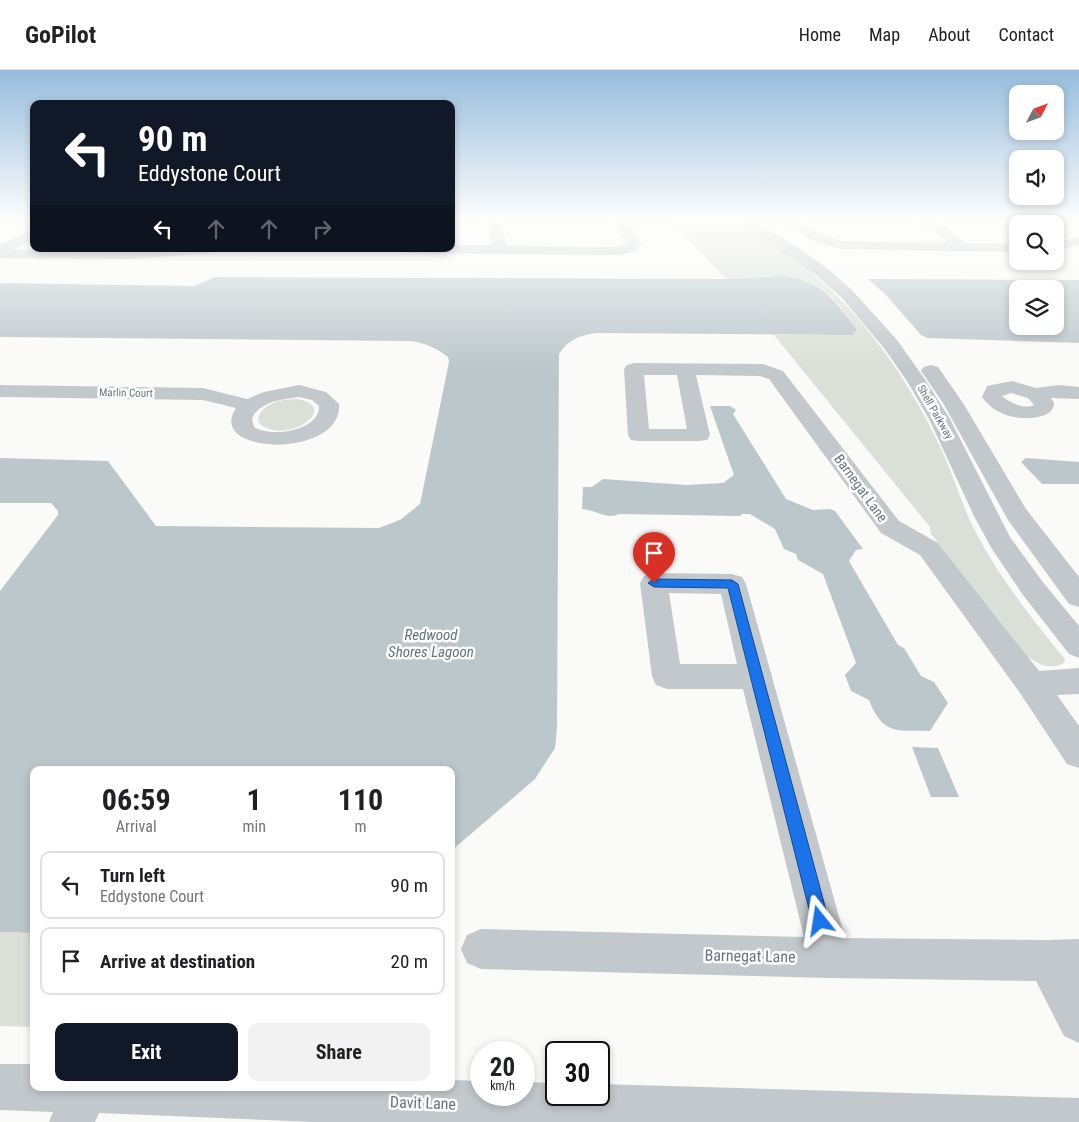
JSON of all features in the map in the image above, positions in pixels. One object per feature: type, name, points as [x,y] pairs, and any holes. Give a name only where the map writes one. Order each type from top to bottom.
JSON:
[{"type":"street","name":"Shell Parkway","points":[[818,269],[846,293],[868,317],[913,375],[930,400],[950,438],[992,527],[1013,561],[1079,646]]},
{"type":"street","name":"Shell Parkway","points":[[835,269],[853,283],[890,320],[937,378],[1017,514],[1079,597]]},
{"type":"street","name":"Barnegat Lane","points":[[685,369],[763,370],[776,375],[886,522],[896,532],[920,542],[929,549],[1031,684],[1079,753]]},
{"type":"street","name":"Marlin Court","points":[[0,391],[203,394],[251,406]]},
{"type":"street","points":[[1035,394],[1059,391],[1079,393]]},
{"type":"street","points":[[755,677],[830,958]]},
{"type":"street","points":[[1031,684],[1079,681]]},
{"type":"street","name":"Barnegat Lane","points":[[482,949],[830,958],[1064,960],[1079,1021]]},
{"type":"street","name":"Davit Lane","points":[[0,1087],[30,1088]]},
{"type":"street","name":"Davit Lane","points":[[43,1091],[79,1105],[538,1114],[1079,1121]]},
{"type":"shaded area","points":[[717,269],[806,269],[856,316],[896,368],[929,424],[943,453],[967,514],[985,550],[1016,597],[1063,657],[1064,663],[1044,666],[1027,656],[931,534],[930,527],[774,335],[843,335],[856,328],[842,309],[826,292],[803,280],[765,276],[726,279]]},
{"type":"shaded area","points":[[298,399],[310,404],[314,410],[312,417],[305,423],[282,431],[270,429],[259,423],[258,418],[269,405],[275,402]]},
{"type":"shaded area","points":[[0,932],[30,933],[30,1027],[0,1026]]},
{"type":"water","name":"Redwood Shores Lagoon","points":[[781,276],[795,278],[817,286],[840,308],[856,328],[856,331],[852,335],[596,333],[575,339],[562,349],[559,354],[557,728],[555,748],[535,779],[455,848],[455,766],[30,766],[30,933],[0,932],[0,591],[58,515],[58,511],[51,503],[0,503],[0,458],[108,461],[156,526],[379,528],[400,520],[420,504],[449,362],[448,357],[434,348],[409,341],[0,337],[0,283],[194,286],[215,277],[726,279]]},
{"type":"water","points":[[868,279],[1079,280],[1079,343],[928,338],[921,335],[887,296]]},
{"type":"water","points":[[710,406],[730,406],[736,410],[733,414],[786,499],[813,510],[830,509],[835,511],[863,549],[856,550],[849,561],[898,645],[904,648],[921,676],[934,682],[948,703],[930,731],[892,729],[880,720],[869,700],[851,691],[845,675],[856,663],[823,574],[798,560],[796,554],[784,549],[775,529],[750,514],[742,514],[740,516],[619,514],[610,516],[582,509],[583,487],[592,487],[603,479],[686,485],[723,483],[734,475]]},
{"type":"water","points":[[1026,458],[1079,462],[1079,484],[1042,484],[1021,462]]},
{"type":"water","points":[[912,747],[938,748],[959,797],[931,797]]},
{"type":"route","points":[[654,583],[732,584],[820,921]]}]
